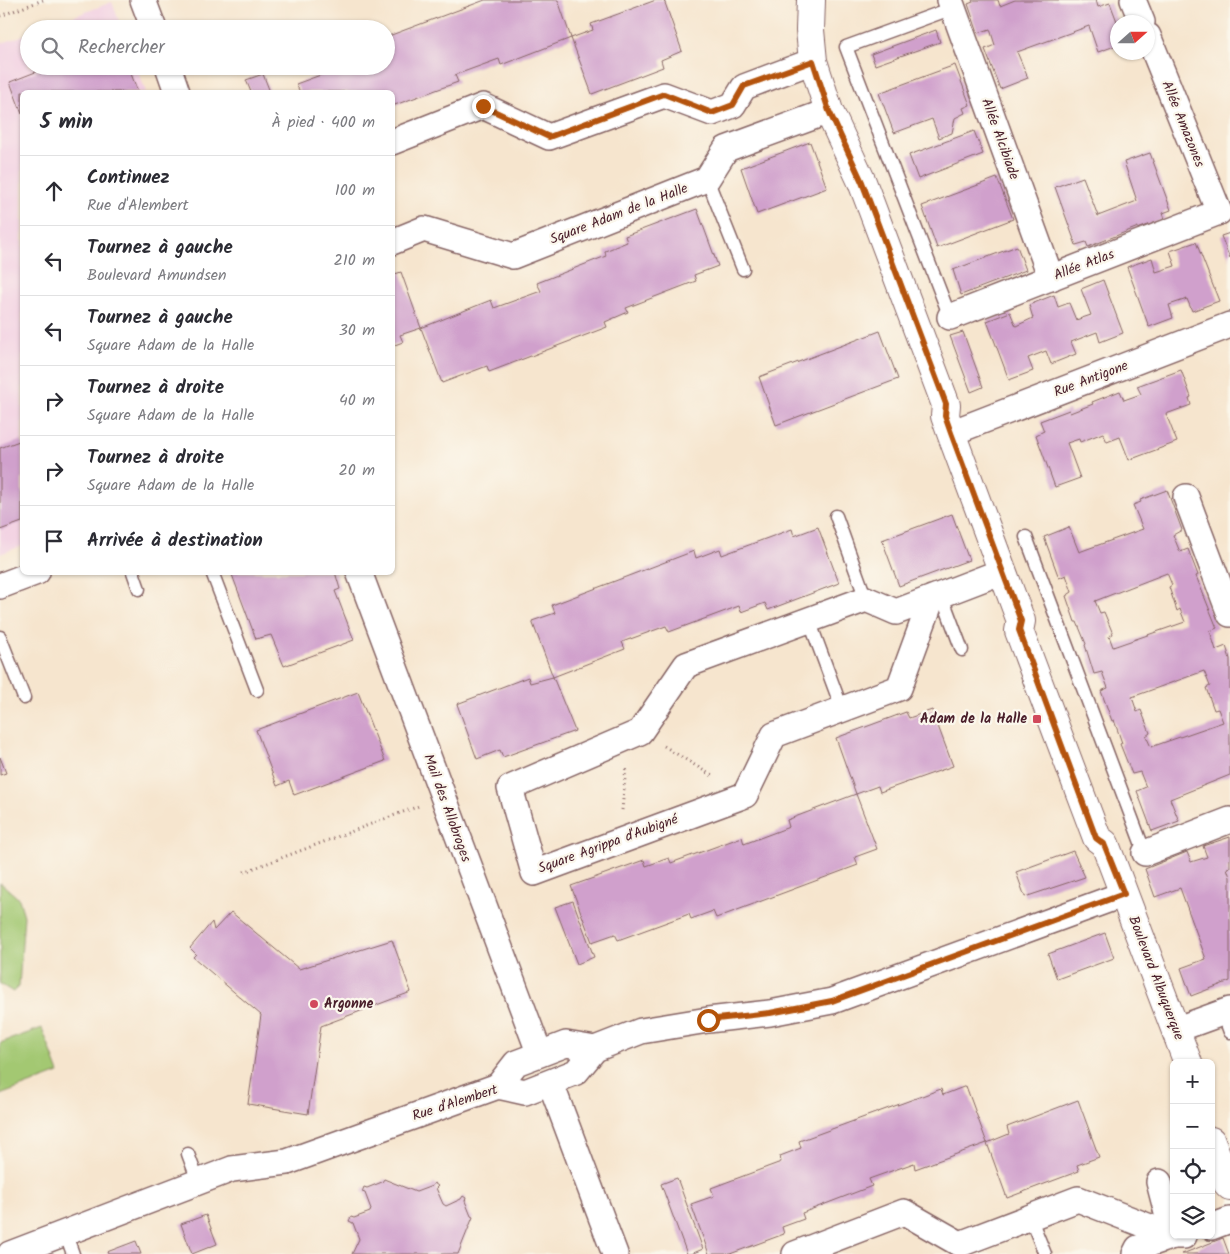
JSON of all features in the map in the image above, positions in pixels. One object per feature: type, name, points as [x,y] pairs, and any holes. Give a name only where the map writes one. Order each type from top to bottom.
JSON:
[{"type":"street","points":[[143,0],[151,20]]},
{"type":"street","name":"Boulevard Albuquerque","points":[[811,0],[810,30],[813,61],[829,111],[862,182],[946,404],[945,416],[1021,621],[1019,630],[1096,838],[1104,844],[1186,1059]]},
{"type":"street","points":[[1133,0],[1139,15]]},
{"type":"street","name":"Allée Alcibiade","points":[[951,4],[1051,278]]},
{"type":"street","name":"Allée Amazones","points":[[1155,52],[1224,215]]},
{"type":"street","points":[[395,141],[483,106],[551,141],[620,116],[664,94],[712,113],[733,105],[743,82],[813,61]]},
{"type":"street","points":[[171,75],[176,90]]},
{"type":"street","points":[[707,179],[726,150],[829,111]]},
{"type":"street","name":"Square Adam de la Halle","points":[[395,241],[424,229],[513,256],[582,223],[650,197],[707,179]]},
{"type":"street","name":"Allée Atlas","points":[[950,317],[1224,215]]},
{"type":"street","name":"Rue Antigone","points":[[951,433],[1230,325]]},
{"type":"street","points":[[1186,497],[1225,586],[1230,614]]},
{"type":"street","points":[[634,734],[686,665],[740,648],[866,599],[896,612],[1003,571]]},
{"type":"street","points":[[0,586],[29,575]]},
{"type":"street","name":"Mail des Allobroges","points":[[360,575],[536,1044]]},
{"type":"street","points":[[745,795],[771,730],[842,709],[900,688],[936,596]]},
{"type":"street","name":"Square Agrippa d'Aubigné","points":[[634,734],[510,788],[534,873],[745,795]]},
{"type":"street","points":[[1145,853],[1230,820]]},
{"type":"street","name":"Rue d'Alembert","points":[[10,1254],[69,1243],[198,1181],[232,1170],[287,1162],[498,1086],[526,1092],[576,1072],[594,1049],[641,1031],[770,1013],[832,1001],[1124,894]]},
{"type":"street","points":[[1175,1030],[1228,1018]]},
{"type":"street","points":[[554,1092],[615,1254]]},
{"type":"street","points":[[1214,1149],[1226,1183],[1230,1186]]},
{"type":"street","points":[[1159,1182],[1170,1209]]},
{"type":"street","points":[[795,1254],[904,1212],[962,1249],[1030,1217],[1078,1199],[1170,1232]]},
{"type":"street","points":[[1215,1226],[1230,1220]]},
{"type":"street","points":[[1135,1254],[1138,1248],[1170,1239]]},
{"type":"lane","points":[[950,317],[846,47],[951,4]]},
{"type":"lane","points":[[707,179],[743,269]]},
{"type":"lane","points":[[836,516],[866,599]]},
{"type":"lane","points":[[1026,537],[1145,853]]},
{"type":"lane","points":[[134,575],[139,589]]},
{"type":"lane","points":[[213,575],[257,690]]},
{"type":"lane","points":[[936,596],[962,650]]},
{"type":"lane","points":[[809,620],[842,709]]},
{"type":"lane","points":[[0,637],[24,698]]},
{"type":"lane","points":[[188,1154],[198,1181]]},
{"type":"lane","points":[[1030,1217],[1045,1254]]},
{"type":"path","points":[[0,16],[43,0]]},
{"type":"path","points":[[620,841],[634,734],[745,795]]},
{"type":"path","points":[[244,872],[443,797]]},
{"type":"shaded area","points":[[112,2],[119,20],[64,20]]},
{"type":"shaded area","points":[[20,36],[20,75],[139,75],[145,90],[20,90],[20,547],[0,554],[0,44]]},
{"type":"green space","points":[[0,883],[19,899],[24,916],[19,986],[13,992],[0,984]]},
{"type":"green space","points":[[42,1028],[59,1073],[0,1095],[0,1043]]},
{"type":"building","points":[[485,0],[558,0],[571,38],[501,65],[499,59],[455,75],[458,82],[395,105],[395,90],[299,90],[296,84],[320,75],[395,75],[395,34]]},
{"type":"building","points":[[656,0],[664,0],[682,51],[661,60],[663,67],[592,94],[571,38],[593,30],[591,24]]},
{"type":"building","points":[[972,0],[998,0],[1000,6],[1015,0],[1096,0],[1098,7],[1110,3],[1115,15],[1110,15],[1110,48],[1098,52],[1089,26],[1017,52],[1028,78],[1000,89],[985,49],[995,45],[990,29],[978,33],[968,4],[973,2]]},
{"type":"building","points":[[936,30],[940,42],[875,65],[871,54]]},
{"type":"building","points":[[955,65],[970,105],[963,108],[965,113],[955,118],[952,133],[939,138],[932,119],[894,133],[879,93]]},
{"type":"building","points":[[28,75],[131,75],[137,90],[20,90],[20,109],[10,82]]},
{"type":"building","points":[[263,75],[269,90],[250,90],[246,80]]},
{"type":"building","points":[[974,131],[983,154],[918,179],[909,155]]},
{"type":"building","points":[[810,142],[827,188],[757,214],[741,168]]},
{"type":"building","points":[[1150,153],[1171,210],[1163,213],[1165,219],[1138,229],[1138,227],[1088,247],[1086,242],[1076,245],[1055,187],[1083,177],[1098,216],[1137,201],[1124,162]]},
{"type":"building","points":[[997,178],[1013,219],[937,248],[922,206]]},
{"type":"building","points":[[697,209],[718,266],[694,275],[696,281],[626,308],[628,312],[605,322],[607,327],[489,372],[487,366],[442,383],[421,328],[491,300],[494,308],[541,291],[537,283],[606,256],[605,251],[627,242],[625,236]]},
{"type":"building","points":[[1230,233],[1230,259],[1221,236]]},
{"type":"building","points":[[1196,242],[1219,301],[1192,311],[1187,299],[1169,305],[1173,318],[1149,327],[1127,267],[1152,258],[1156,272],[1175,266],[1170,251]]},
{"type":"building","points":[[1017,246],[1026,270],[961,295],[953,270]]},
{"type":"building","points":[[401,272],[421,328],[400,335],[403,342],[395,345],[395,274]]},
{"type":"building","points":[[1103,280],[1123,333],[1100,342],[1097,332],[1071,342],[1076,354],[1051,364],[1046,351],[1028,358],[1033,371],[1009,380],[987,321],[1010,312],[1016,326],[1033,318],[1029,305],[1054,295],[1058,307],[1069,303],[1076,320],[1091,315],[1081,289]]},
{"type":"building","points":[[880,331],[898,379],[776,425],[759,377]]},
{"type":"building","points":[[963,332],[983,387],[971,392],[950,336]]},
{"type":"building","points":[[1181,370],[1191,397],[1189,398],[1191,405],[1166,414],[1177,442],[1129,460],[1120,437],[1107,442],[1103,433],[1080,442],[1079,439],[1067,443],[1080,478],[1055,487],[1036,435],[1044,431],[1040,421],[1069,410],[1070,413],[1120,391],[1124,400],[1141,394],[1137,386]]},
{"type":"building","points":[[20,441],[20,523],[0,530],[0,448]]},
{"type":"building","points":[[1167,490],[1182,530],[1173,535],[1180,552],[1188,549],[1198,575],[1196,576],[1217,628],[1210,631],[1216,650],[1226,646],[1230,659],[1230,775],[1170,799],[1179,821],[1152,831],[1137,791],[1146,787],[1140,772],[1132,774],[1120,744],[1122,743],[1114,720],[1112,721],[1101,691],[1108,688],[1102,672],[1094,674],[1086,644],[1077,622],[1075,622],[1066,596],[1072,592],[1066,575],[1059,578],[1044,537],[1069,527],[1079,552],[1143,529],[1133,505],[1141,502],[1140,500]],"holes":[[[1167,573],[1172,585],[1169,587],[1177,611],[1180,609],[1185,622],[1113,647],[1109,636],[1113,634],[1104,612],[1100,613],[1095,601]],[[1204,671],[1210,686],[1206,688],[1214,710],[1218,709],[1223,722],[1151,747],[1146,736],[1150,733],[1141,710],[1137,712],[1132,697]]]},
{"type":"building","points":[[952,514],[969,560],[899,586],[882,540]]},
{"type":"building","points":[[818,527],[839,583],[768,610],[765,603],[741,612],[739,606],[669,632],[666,626],[622,642],[625,649],[553,677],[532,621],[555,613],[552,605],[694,551],[696,558],[720,549],[722,555],[792,529],[794,536]]},
{"type":"building","points":[[232,575],[336,575],[340,589],[335,591],[354,640],[284,666],[271,635],[256,639]]},
{"type":"building","points":[[528,677],[530,683],[553,677],[575,731],[503,757],[500,750],[477,759],[457,704]]},
{"type":"building","points":[[358,692],[385,761],[294,795],[289,781],[277,786],[256,730]]},
{"type":"building","points":[[932,710],[953,766],[880,792],[878,786],[856,794],[836,738],[906,712],[909,718]]},
{"type":"building","points":[[0,757],[6,773],[0,775]]},
{"type":"building","points":[[856,794],[877,849],[855,857],[858,865],[716,918],[713,911],[691,919],[689,914],[618,940],[615,934],[592,942],[571,886],[644,860],[646,866],[669,858],[671,863],[742,837],[744,844],[789,827],[787,820]]},
{"type":"building","points":[[1230,837],[1230,867],[1227,868],[1230,877],[1230,981],[1191,996],[1181,968],[1206,959],[1180,888],[1155,897],[1145,869],[1187,852],[1191,862],[1207,857],[1203,846]]},
{"type":"building","points":[[1073,851],[1085,877],[1025,897],[1016,872]]},
{"type":"building","points":[[573,901],[594,957],[577,964],[555,907]]},
{"type":"building","name":"Argonne","points":[[231,912],[299,969],[392,940],[411,992],[321,1026],[308,1114],[248,1104],[261,1015],[193,957],[196,954],[190,948],[212,922],[214,930]]},
{"type":"building","points":[[1105,933],[1114,958],[1057,979],[1048,954]]},
{"type":"building","points":[[966,1086],[987,1143],[915,1169],[914,1163],[869,1179],[872,1186],[802,1213],[804,1219],[782,1227],[784,1234],[730,1254],[709,1254],[691,1204],[714,1196],[711,1188],[781,1162],[780,1156],[801,1148],[799,1141],[941,1089],[943,1095]]},
{"type":"building","points":[[1078,1100],[1099,1157],[1077,1165],[1079,1171],[1007,1198],[987,1143],[1009,1134],[1007,1127]]},
{"type":"building","points":[[677,1178],[703,1249],[691,1254],[687,1254],[661,1184]]},
{"type":"building","points":[[384,1179],[416,1192],[432,1186],[434,1183],[438,1186],[436,1188],[443,1204],[446,1206],[461,1199],[463,1196],[466,1198],[465,1201],[473,1217],[458,1254],[352,1254],[359,1239],[353,1223],[349,1221],[351,1217],[354,1218],[370,1212],[371,1209],[365,1193],[362,1192],[364,1187],[367,1188],[382,1182]]},
{"type":"building","points":[[206,1215],[217,1244],[192,1254],[181,1224]]},
{"type":"building","points":[[1223,1238],[1229,1254],[1182,1254],[1200,1247]]},
{"type":"building","points":[[136,1241],[141,1254],[108,1254],[107,1252]]},
{"type":"place","name":"Adam de la Halle","points":[[1037,719]]},
{"type":"place","name":"Argonne","points":[[314,1004]]},
{"type":"route","points":[[483,106],[549,137],[664,94],[712,113],[733,105],[744,86],[813,61],[829,111],[862,182],[946,404],[945,416],[1021,621],[1019,630],[1096,838],[1104,844],[1124,894],[832,1001],[770,1013],[708,1020]]}]
